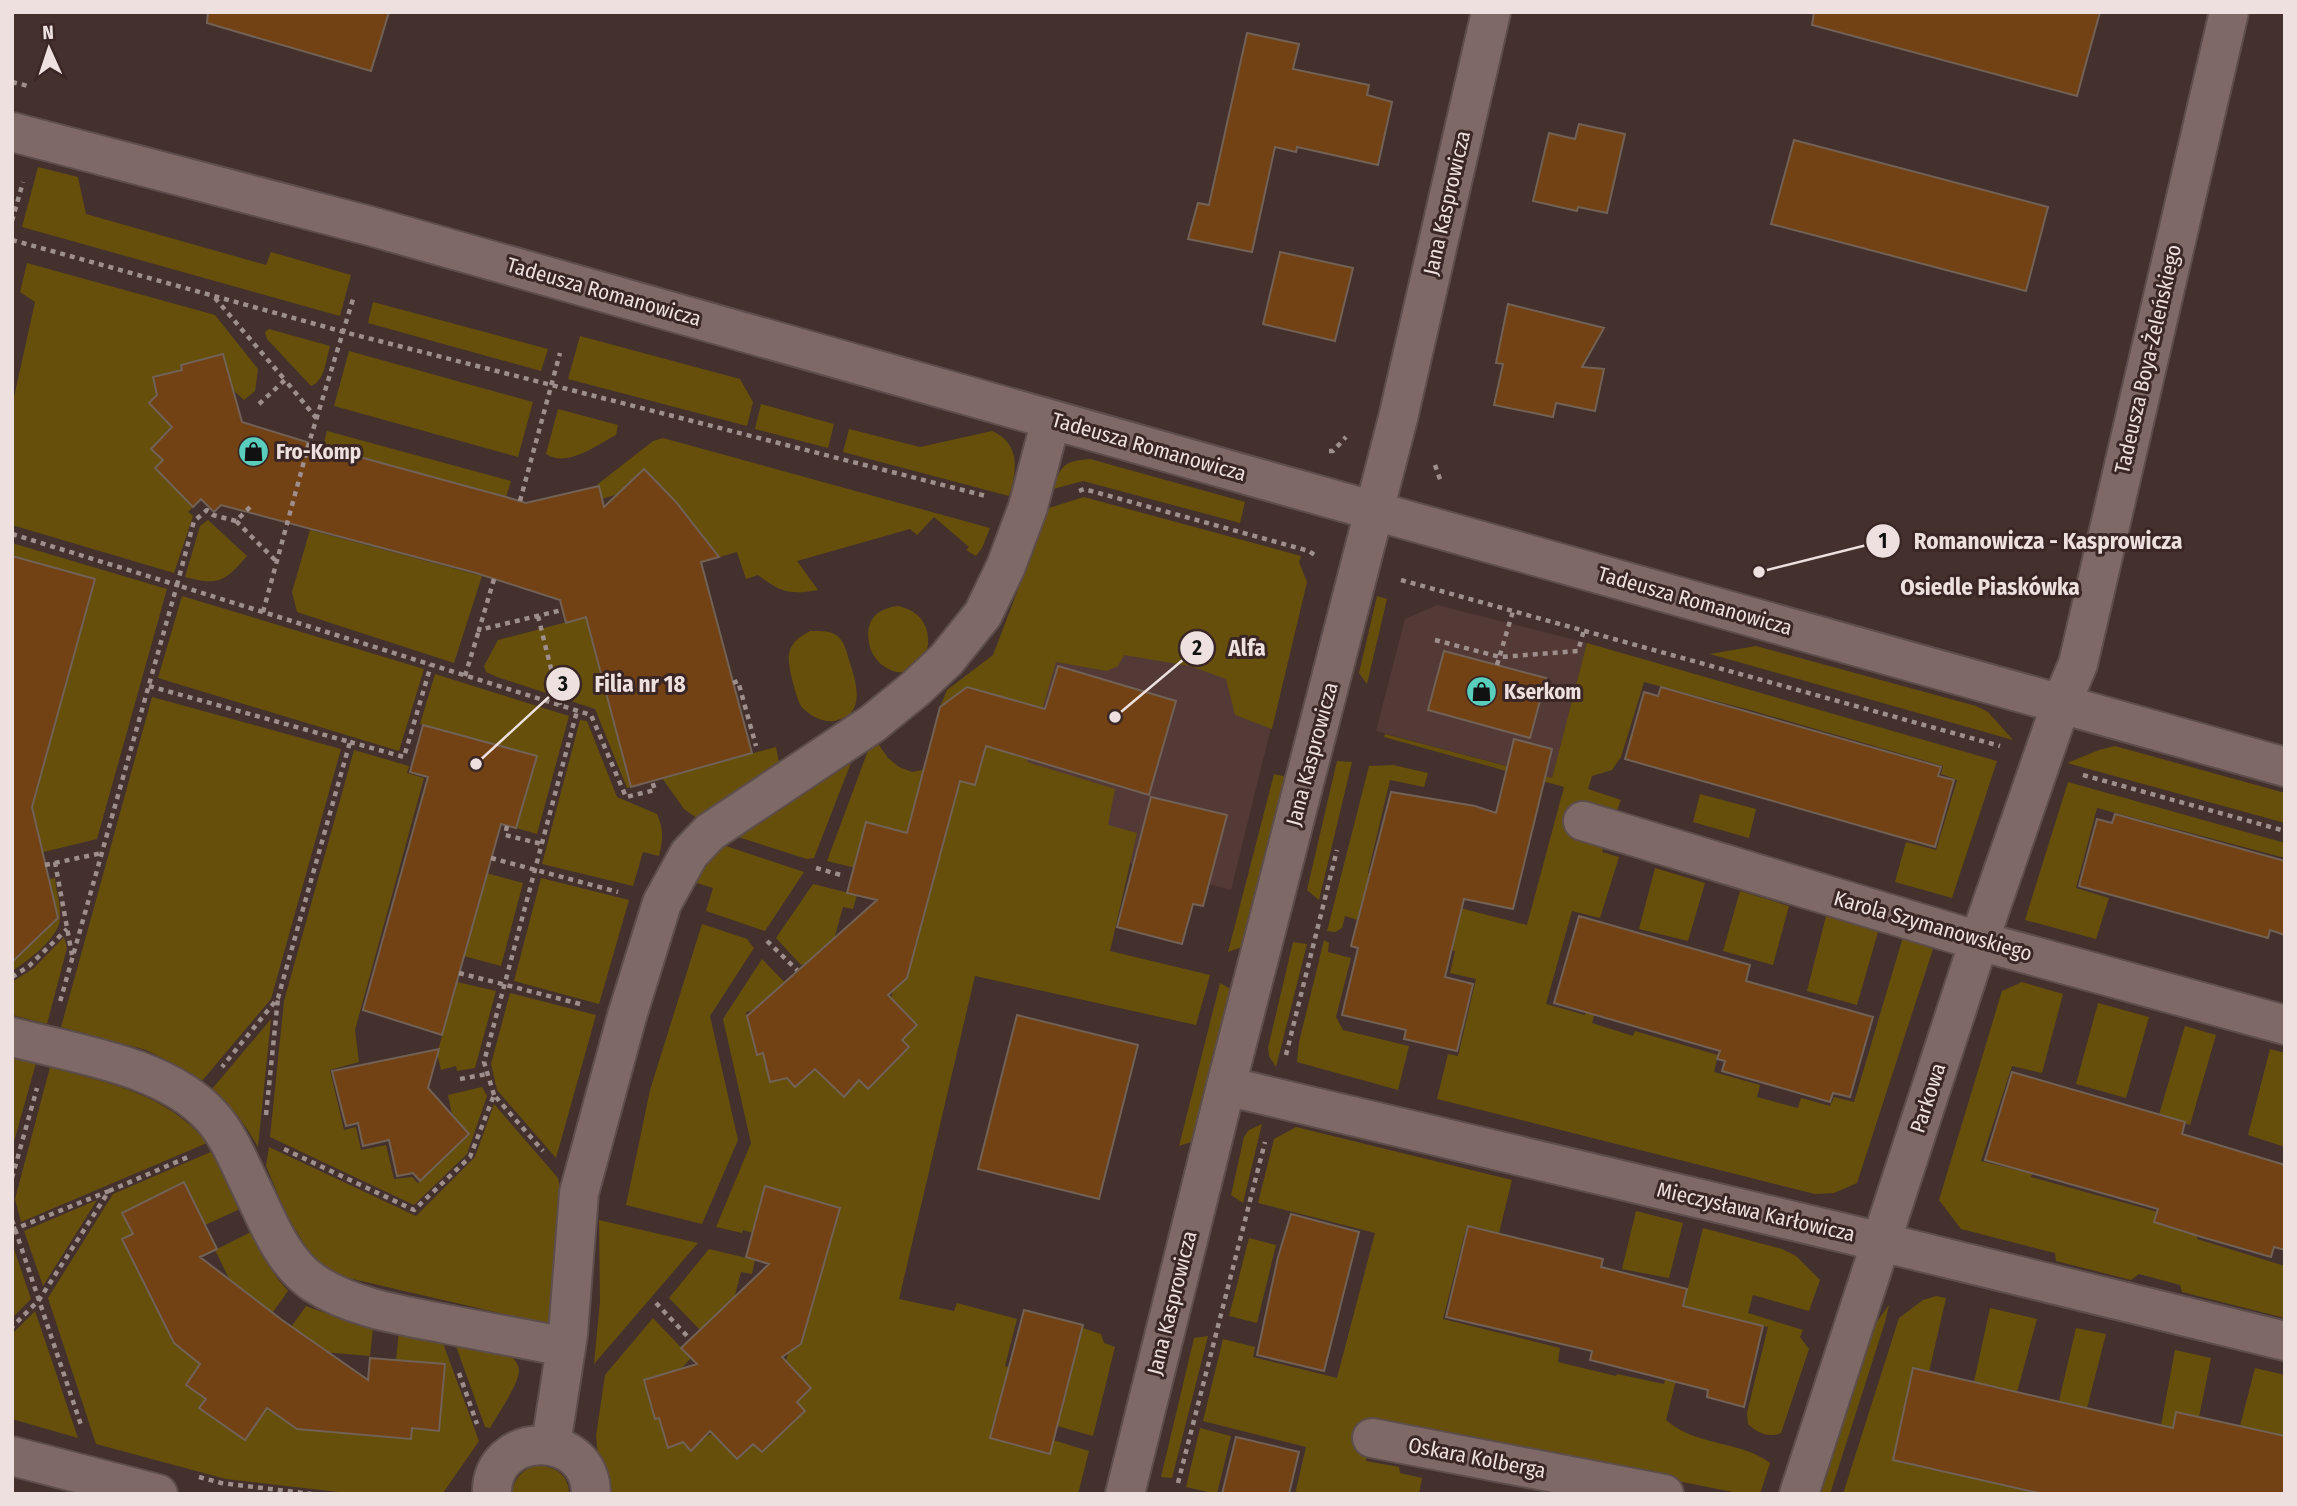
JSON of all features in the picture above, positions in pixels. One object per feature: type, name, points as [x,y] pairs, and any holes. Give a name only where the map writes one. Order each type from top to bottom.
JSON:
[{"type":"street","name":"Jana Kasprowicza","points":[[1125,1494],[1226,1086],[1375,511],[1491,12]]},
{"type":"street","name":"Tadeusza Boya-Żeleńskiego","points":[[2061,704],[2077,664],[2094,597],[2230,12]]},
{"type":"street","name":"Tadeusza Romanowicza","points":[[12,132],[370,226],[2285,766]]},
{"type":"street","points":[[551,1444],[566,1347],[579,1193],[662,903],[689,854],[710,832],[872,724],[946,660],[983,614],[1006,566],[1028,507],[1051,420]]},
{"type":"street","name":"Parkowa","points":[[1799,1494],[1979,941],[2061,704]]},
{"type":"street","name":"Karola Szymanowskiego","points":[[1583,821],[1979,941],[2285,1025]]},
{"type":"street","points":[[30,1042],[128,1068],[169,1084],[195,1100],[214,1118],[228,1140],[271,1231],[292,1263],[313,1282],[337,1295],[387,1312],[566,1347]]},
{"type":"street","name":"Mieczysława Karłowicza","points":[[1226,1086],[2285,1341]]},
{"type":"street","name":"Oskara Kolberga","points":[[1372,1438],[1664,1494]]},
{"type":"street","points":[[492,1494],[496,1471],[506,1458],[519,1448],[534,1444],[551,1444],[566,1450],[578,1460],[587,1474],[591,1494]]},
{"type":"street","points":[[12,1456],[158,1494]]},
{"type":"path","points":[[12,240],[344,332],[1028,507],[1084,489],[1309,551],[1320,558],[2008,748],[2041,764],[2285,831]]},
{"type":"path","points":[[214,296],[317,419]]},
{"type":"path","points":[[263,612],[354,296]]},
{"type":"path","points":[[520,501],[560,353]]},
{"type":"path","points":[[259,404],[285,380]]},
{"type":"path","points":[[236,521],[250,507]]},
{"type":"path","points":[[12,1178],[30,1042],[72,957],[194,521],[207,510],[213,515],[236,521],[277,562]]},
{"type":"path","points":[[12,534],[591,715],[625,797],[655,790],[652,781]]},
{"type":"path","points":[[465,676],[494,579]]},
{"type":"path","points":[[1399,593],[1402,580]]},
{"type":"path","points":[[479,630],[562,610]]},
{"type":"path","points":[[1497,665],[1513,611]]},
{"type":"path","points":[[538,616],[561,705]]},
{"type":"path","points":[[1434,640],[1500,657],[1578,651],[1584,631]]},
{"type":"path","points":[[149,686],[404,757],[431,666]]},
{"type":"path","points":[[733,682],[738,681],[757,746]]},
{"type":"path","points":[[577,711],[484,1062],[494,1095],[579,1193]]},
{"type":"path","points":[[748,741],[755,739]]},
{"type":"path","points":[[265,1127],[278,998],[350,742]]},
{"type":"path","points":[[507,826],[505,835],[542,844]]},
{"type":"path","points":[[1175,1494],[1339,842]]},
{"type":"path","points":[[46,864],[102,853]]},
{"type":"path","points":[[491,858],[662,903]]},
{"type":"path","points":[[55,862],[72,957]]},
{"type":"path","points":[[816,869],[841,875]]},
{"type":"path","points":[[12,977],[29,966],[67,929]]},
{"type":"path","points":[[767,941],[797,970]]},
{"type":"path","points":[[459,972],[628,1016]]},
{"type":"path","points":[[195,1100],[278,998]]},
{"type":"path","points":[[460,1079],[487,1074]]},
{"type":"path","points":[[276,1146],[414,1210],[470,1157],[494,1095]]},
{"type":"path","points":[[14,1230],[228,1140]]},
{"type":"path","points":[[12,1327],[39,1300],[108,1191]]},
{"type":"path","points":[[12,1220],[84,1436]]},
{"type":"path","points":[[656,1303],[690,1339]]},
{"type":"path","points":[[441,1323],[481,1435]]},
{"type":"shaded area","points":[[38,167],[78,177],[86,214],[266,265],[271,252],[351,275],[340,316],[22,227]]},
{"type":"shaded area","points":[[27,263],[215,315],[258,369],[255,391],[244,400],[233,390],[223,354],[181,365],[182,370],[153,377],[157,395],[149,403],[173,427],[151,449],[163,460],[155,468],[193,507],[188,512],[193,516],[174,573],[12,525],[12,406],[35,302],[20,292]]},
{"type":"shaded area","points":[[373,302],[548,349],[541,371],[368,323]]},
{"type":"shaded area","points":[[269,329],[330,346],[324,369],[316,383],[311,386],[267,339],[265,332]]},
{"type":"shaded area","points":[[580,336],[740,379],[753,402],[747,426],[568,379]]},
{"type":"shaded area","points":[[349,351],[533,402],[518,457],[334,406]]},
{"type":"shaded area","points":[[761,404],[834,424],[828,448],[755,429]]},
{"type":"shaded area","points":[[558,409],[618,425],[616,435],[582,454],[554,458],[546,454]]},
{"type":"shaded area","points":[[849,429],[920,447],[992,431],[1008,443],[1012,451],[1015,468],[1009,496],[843,452]]},
{"type":"shaded area","points":[[327,431],[511,481],[506,497],[323,447]]},
{"type":"shaded area","points":[[663,438],[990,528],[976,556],[966,550],[969,547],[934,517],[917,535],[910,529],[797,561],[818,590],[786,591],[773,586],[758,575],[746,579],[737,552],[716,558],[712,548],[705,549],[700,533],[693,524],[690,526],[676,501],[644,469],[618,494],[602,499],[598,484],[653,441]]},
{"type":"shaded area","points":[[1090,459],[1245,502],[1240,523],[1083,481],[1053,489],[1061,469],[1074,461]]},
{"type":"shaded area","points":[[1084,497],[1301,556],[1299,562],[1307,582],[1272,729],[1235,715],[1226,679],[1190,666],[1124,655],[1118,666],[1107,671],[1056,662],[1027,762],[1115,789],[1108,825],[1137,833],[1110,951],[1210,975],[1196,1025],[975,976],[899,1299],[954,1311],[957,1303],[1017,1319],[1005,1366],[1009,1367],[1053,1440],[1089,1451],[1078,1494],[611,1494],[607,1490],[596,1436],[605,1375],[653,1318],[691,1358],[681,1369],[645,1380],[655,1419],[659,1418],[668,1448],[683,1442],[691,1451],[706,1436],[714,1433],[738,1459],[753,1444],[763,1452],[805,1411],[797,1402],[811,1388],[790,1366],[785,1365],[788,1353],[802,1344],[793,1333],[807,1324],[840,1208],[765,1186],[757,1217],[763,1236],[743,1230],[742,1233],[716,1227],[751,1143],[723,1019],[762,959],[794,992],[782,1003],[746,1012],[757,1055],[763,1053],[770,1082],[787,1078],[795,1087],[812,1072],[820,1070],[821,1075],[844,1097],[859,1080],[868,1089],[909,1048],[902,1040],[917,1025],[895,1001],[890,1001],[912,960],[943,843],[867,822],[858,853],[864,870],[827,861],[869,748],[879,745],[899,767],[912,772],[923,770],[975,784],[999,697],[967,688],[940,707],[947,690],[993,655],[1049,508]]},
{"type":"shaded area","points":[[1086,502],[1307,582],[1231,890],[1005,830]]},
{"type":"shaded area","points":[[208,520],[247,556],[220,580],[206,581],[185,577],[200,526]]},
{"type":"shaded area","points":[[310,530],[482,576],[454,663],[297,612],[292,592]]},
{"type":"shaded area","points":[[12,543],[167,589],[97,839],[27,856],[23,839],[95,579],[17,557],[12,573]]},
{"type":"shaded area","points":[[182,596],[424,669],[399,751],[158,678]]},
{"type":"shaded area","points":[[1377,596],[1387,599],[1367,684],[1359,673]]},
{"type":"shaded area","points":[[1437,605],[1587,643],[1552,778],[1376,731],[1405,619]]},
{"type":"shaded area","points":[[897,606],[914,612],[924,624],[928,637],[927,651],[921,663],[911,671],[898,672],[882,665],[869,643],[869,628],[874,617],[883,610]]},
{"type":"shaded area","points":[[586,617],[631,787],[627,788],[595,709],[497,677],[486,672],[484,666],[498,640]]},
{"type":"shaded area","points":[[810,631],[833,633],[845,648],[855,680],[857,698],[855,706],[844,718],[834,721],[821,720],[799,702],[789,654],[794,643]]},
{"type":"shaded area","points":[[1587,643],[1997,761],[1952,898],[1895,882],[1906,842],[1936,850],[1957,780],[1941,774],[1943,766],[1644,682],[1621,757],[1612,770],[1592,776],[1588,789],[1621,800],[1616,813],[1576,801],[1566,832],[1605,844],[1602,852],[1619,857],[1600,918],[1572,911],[1546,1004],[1585,1015],[1588,1007],[1596,1009],[1592,1023],[1633,1036],[1635,1031],[1718,1055],[1714,1072],[1760,1085],[1757,1097],[1798,1108],[1801,1098],[1830,1106],[1834,1097],[1854,1102],[1903,937],[1933,949],[1857,1183],[1834,1193],[1815,1194],[1437,1099],[1448,1054],[1458,1056],[1476,979],[1450,973],[1455,951],[1345,916],[1342,928],[1335,932],[1327,931],[1369,766],[1393,765],[1428,773],[1424,787],[1390,780],[1368,873],[1393,880],[1448,905],[1527,925],[1564,787],[1384,737],[1385,734],[1552,778]]},
{"type":"shaded area","points":[[1756,646],[1976,706],[1988,712],[2013,740],[1710,654]]},
{"type":"shaded area","points":[[435,674],[569,716],[537,834],[516,828],[535,756],[420,724]]},
{"type":"shaded area","points":[[152,697],[341,749],[271,999],[202,1081],[146,1050],[61,1027]]},
{"type":"shaded area","points":[[580,720],[587,721],[617,797],[657,814],[661,825],[659,856],[643,852],[633,886],[542,864]]},
{"type":"shaded area","points":[[2115,746],[2285,793],[2285,823],[2067,763]]},
{"type":"shaded area","points":[[776,747],[779,763],[698,819],[684,809],[662,778]]},
{"type":"shaded area","points":[[354,750],[409,766],[407,773],[424,778],[355,1030],[359,1062],[330,1070],[344,1130],[356,1127],[361,1150],[386,1145],[394,1179],[412,1177],[418,1183],[469,1135],[452,1114],[448,1095],[482,1087],[487,1096],[467,1154],[414,1205],[270,1137],[284,1001]]},
{"type":"shaded area","points":[[854,755],[814,858],[807,859],[735,836]]},
{"type":"shaded area","points":[[1337,761],[1352,762],[1319,900],[1307,890]]},
{"type":"shaded area","points":[[1274,774],[1287,777],[1245,946],[1228,952]]},
{"type":"shaded area","points":[[2068,782],[2285,843],[2285,858],[2097,808],[2076,888],[2109,898],[2096,939],[2025,920]]},
{"type":"shaded area","points":[[1700,794],[1756,809],[1749,838],[1693,822]]},
{"type":"shaded area","points":[[723,845],[804,872],[765,931],[706,911],[713,888],[687,880]]},
{"type":"shaded area","points":[[1655,868],[1705,883],[1688,941],[1639,929]]},
{"type":"shaded area","points":[[486,873],[523,883],[501,966],[464,956]]},
{"type":"shaded area","points":[[55,878],[60,908],[59,925],[42,948],[12,971],[12,962],[57,919],[33,882]]},
{"type":"shaded area","points":[[541,878],[629,900],[599,1004],[514,981]]},
{"type":"shaded area","points":[[813,884],[857,895],[853,909],[843,907],[828,961],[814,974],[804,964],[801,965],[776,938]]},
{"type":"shaded area","points":[[1740,891],[1789,906],[1773,965],[1723,951]]},
{"type":"shaded area","points":[[1826,916],[1878,932],[1857,1005],[1807,991]]},
{"type":"shaded area","points":[[702,924],[747,939],[754,948],[710,1016],[738,1140],[702,1224],[626,1205],[650,1090]]},
{"type":"shaded area","points":[[64,937],[67,948],[47,1024],[12,1015],[12,982],[34,968]]},
{"type":"shaded area","points":[[1324,940],[1329,943],[1328,952],[1351,958],[1336,1017],[1343,1030],[1409,1046],[1398,1090],[1297,1062],[1299,1042]]},
{"type":"shaded area","points":[[1293,942],[1307,944],[1276,1067],[1269,1056],[1268,1048]]},
{"type":"shaded area","points":[[457,982],[496,991],[475,1068],[457,1071],[456,1066],[441,1070],[437,1054]]},
{"type":"shaded area","points":[[2022,982],[2063,994],[2042,1073],[2012,1066],[1981,1161],[2158,1212],[2198,1234],[2197,1239],[2285,1266],[2285,1318],[2182,1292],[2180,1285],[2139,1274],[2131,1280],[2056,1261],[2055,1253],[1961,1229],[1939,1200],[2002,991]]},
{"type":"shaded area","points":[[1220,983],[1234,991],[1197,1140],[1179,1146]]},
{"type":"shaded area","points":[[510,993],[596,1015],[556,1158],[497,1090],[491,1064]]},
{"type":"shaded area","points":[[2098,1003],[2149,1017],[2126,1098],[2076,1084]]},
{"type":"shaded area","points":[[271,1019],[258,1147],[238,1116],[212,1089]]},
{"type":"shaded area","points":[[2185,1026],[2216,1035],[2190,1125],[2159,1115]]},
{"type":"shaded area","points":[[2270,1049],[2285,1053],[2285,1147],[2248,1135]]},
{"type":"shaded area","points":[[12,1057],[36,1063],[12,1149]]},
{"type":"shaded area","points":[[50,1067],[115,1085],[155,1101],[174,1112],[207,1143],[21,1222],[15,1199]]},
{"type":"shaded area","points":[[494,1104],[558,1178],[561,1192],[554,1317],[542,1323],[344,1277],[328,1271],[315,1261],[287,1216],[266,1166],[269,1147],[416,1216],[475,1157]]},
{"type":"shaded area","points":[[1262,1124],[1243,1203],[1231,1195],[1244,1137],[1249,1130]]},
{"type":"shaded area","points":[[1296,1127],[1512,1180],[1499,1233],[1467,1225],[1443,1319],[1560,1348],[1558,1362],[1664,1384],[1703,1228],[1782,1249],[1796,1256],[1820,1280],[1809,1311],[1753,1295],[1748,1313],[1803,1330],[1800,1337],[1809,1349],[1781,1433],[1763,1434],[1748,1424],[1747,1413],[1768,1327],[1694,1309],[1666,1420],[1691,1435],[1745,1450],[1770,1463],[1760,1494],[1743,1494],[1373,1421],[1366,1461],[1399,1467],[1400,1473],[1422,1478],[1419,1494],[1295,1494],[1306,1447],[1203,1421],[1223,1339],[1255,1347],[1253,1357],[1337,1378],[1375,1233],[1258,1203],[1274,1139]]},
{"type":"shaded area","points":[[213,1151],[240,1209],[205,1225],[123,1213],[133,1234],[122,1239],[178,1330],[171,1341],[201,1363],[186,1385],[206,1399],[199,1407],[280,1411],[280,1417],[297,1430],[306,1417],[341,1433],[410,1439],[412,1428],[439,1431],[445,1364],[396,1360],[399,1331],[440,1335],[479,1441],[443,1493],[356,1494],[226,1479],[96,1444],[48,1298],[113,1194]]},
{"type":"shaded area","points":[[97,1200],[43,1286],[24,1231]]},
{"type":"shaded area","points":[[1636,1211],[1683,1223],[1669,1278],[1622,1269]]},
{"type":"shaded area","points":[[599,1220],[698,1243],[594,1364],[600,1301]]},
{"type":"shaded area","points":[[251,1232],[277,1278],[288,1291],[263,1326],[247,1315],[215,1250]]},
{"type":"shaded area","points":[[1249,1238],[1276,1245],[1257,1323],[1229,1316]]},
{"type":"shaded area","points":[[12,1243],[31,1299],[12,1318]]},
{"type":"shaded area","points":[[709,1249],[755,1260],[752,1274],[741,1272],[726,1329],[712,1342],[669,1298]]},
{"type":"shaded area","points":[[1936,1296],[1946,1298],[1929,1372],[1913,1369],[1893,1460],[2044,1494],[1843,1494],[1899,1318],[1923,1300]]},
{"type":"shaded area","points":[[1889,1305],[1830,1494],[1817,1494],[1862,1358],[1876,1323]]},
{"type":"shaded area","points":[[306,1306],[373,1327],[370,1356],[299,1350],[283,1338]]},
{"type":"shaded area","points":[[1990,1308],[2037,1319],[2017,1392],[1974,1382]]},
{"type":"shaded area","points":[[35,1311],[78,1438],[12,1419],[12,1334]]},
{"type":"shaded area","points":[[1083,1328],[1101,1334],[1104,1343],[1115,1347],[1093,1436],[1057,1426]]},
{"type":"shaded area","points":[[2076,1328],[2106,1334],[2087,1408],[2059,1401]]},
{"type":"shaded area","points":[[1208,1336],[1172,1478],[1161,1477],[1194,1338]]},
{"type":"shaded area","points":[[455,1343],[511,1356],[518,1365],[515,1384],[490,1428],[485,1427]]},
{"type":"shaded area","points":[[2175,1350],[2211,1358],[2199,1417],[2177,1412],[2173,1428],[2161,1425]]},
{"type":"shaded area","points":[[2255,1368],[2285,1375],[2285,1436],[2240,1426]]},
{"type":"shaded area","points":[[1200,1428],[1231,1436],[1217,1494],[1186,1487]]},
{"type":"shaded area","points":[[535,1465],[559,1472],[566,1481],[569,1494],[512,1494],[519,1476]]},
{"type":"building","points":[[208,12],[389,12],[371,71],[207,23]]},
{"type":"building","points":[[1814,12],[2100,12],[2077,96],[1812,25]]},
{"type":"building","points":[[1247,33],[1299,44],[1293,69],[1369,85],[1367,95],[1392,102],[1378,165],[1297,147],[1296,152],[1275,147],[1252,252],[1188,239],[1198,203],[1209,205]]},
{"type":"building","points":[[1579,124],[1625,134],[1607,213],[1578,207],[1577,211],[1533,201],[1549,133],[1575,139]]},
{"type":"building","points":[[1794,140],[2048,207],[2026,291],[1771,224]]},
{"type":"building","points":[[1280,252],[1353,268],[1335,341],[1263,324]]},
{"type":"building","points":[[1508,304],[1604,328],[1582,367],[1604,369],[1595,411],[1556,403],[1553,417],[1494,405],[1503,364],[1496,363]]},
{"type":"building","points":[[223,354],[242,422],[526,503],[599,486],[604,507],[644,469],[676,502],[719,557],[701,562],[752,753],[631,787],[586,617],[566,623],[560,600],[476,573],[221,505],[214,512],[201,499],[193,507],[155,468],[163,460],[151,449],[172,427],[149,403],[157,395],[153,377],[182,370],[181,365]]},
{"type":"building","points":[[12,556],[95,579],[32,807],[58,918],[12,962]]},
{"type":"building","points":[[1444,651],[1546,678],[1530,738],[1428,710]]},
{"type":"building","points":[[1058,666],[1176,701],[1149,795],[986,746],[975,785],[960,781],[907,978],[888,995],[917,1025],[902,1040],[909,1047],[868,1089],[859,1080],[844,1097],[815,1069],[795,1087],[787,1078],[770,1082],[763,1053],[757,1055],[747,1016],[877,900],[847,893],[866,822],[907,833],[940,707],[967,687],[1045,709]]},
{"type":"building","points":[[1661,687],[1941,767],[1938,776],[1954,780],[1935,847],[1625,759],[1644,692],[1658,696]]},
{"type":"building","points":[[423,725],[537,756],[516,828],[501,824],[442,1035],[363,1010],[428,777],[410,772]]},
{"type":"building","points":[[1514,739],[1552,749],[1513,909],[1464,899],[1445,977],[1473,984],[1457,1051],[1404,1039],[1406,1030],[1342,1015],[1358,948],[1351,946],[1391,792],[1475,806],[1496,813]]},
{"type":"building","points":[[1151,797],[1227,815],[1203,906],[1193,904],[1182,944],[1117,927]]},
{"type":"building","points":[[2115,814],[2285,861],[2285,935],[2270,930],[2268,938],[2079,886],[2097,819],[2112,823]]},
{"type":"building","points":[[1579,916],[1750,965],[1746,981],[1873,1017],[1850,1097],[1833,1093],[1830,1102],[1722,1071],[1725,1061],[1717,1059],[1720,1051],[1554,1003]]},
{"type":"building","points":[[1017,1015],[1138,1045],[1099,1199],[978,1169]]},
{"type":"building","points":[[439,1049],[428,1088],[469,1134],[420,1181],[413,1173],[397,1176],[389,1140],[363,1146],[358,1123],[346,1126],[332,1071]]},
{"type":"building","points":[[2012,1072],[2185,1122],[2182,1134],[2285,1165],[2285,1250],[2274,1247],[2271,1257],[2205,1238],[2154,1222],[2158,1209],[1985,1160]]},
{"type":"building","points":[[184,1182],[217,1249],[200,1257],[282,1320],[368,1380],[370,1358],[445,1364],[439,1431],[412,1428],[411,1439],[297,1429],[267,1408],[245,1440],[199,1408],[206,1399],[186,1385],[200,1364],[174,1343],[122,1239],[133,1234],[122,1213]]},
{"type":"building","points":[[765,1186],[840,1208],[801,1344],[782,1357],[811,1388],[797,1402],[805,1411],[762,1452],[753,1444],[737,1459],[710,1431],[691,1451],[683,1442],[668,1448],[659,1418],[655,1419],[644,1380],[697,1364],[681,1348],[769,1264],[746,1257]]},
{"type":"building","points":[[1291,1214],[1359,1232],[1324,1371],[1257,1355],[1278,1257]]},
{"type":"building","points":[[1468,1226],[1603,1259],[1601,1267],[1687,1289],[1683,1306],[1763,1326],[1744,1407],[1707,1397],[1708,1390],[1590,1360],[1592,1351],[1446,1317]]},
{"type":"building","points":[[1024,1310],[1083,1325],[1050,1454],[990,1438]]},
{"type":"building","points":[[1913,1368],[2173,1428],[2176,1412],[2285,1436],[2285,1494],[2043,1494],[1893,1460]]},
{"type":"building","points":[[1236,1437],[1299,1452],[1289,1494],[1222,1494]]},
{"type":"place","name":"Fro-Komp","points":[[253,452]]},
{"type":"place","name":"Romanowicza - Kasprowicza","points":[[1759,572]]},
{"type":"place","name":"Kserkom","points":[[1481,692]]},
{"type":"place","name":"Alfa","points":[[1115,717]]},
{"type":"place","name":"Filia nr 18","points":[[476,764]]},
{"type":"district","name":"Osiedle Piaskówka","points":[[1990,587]]}]
